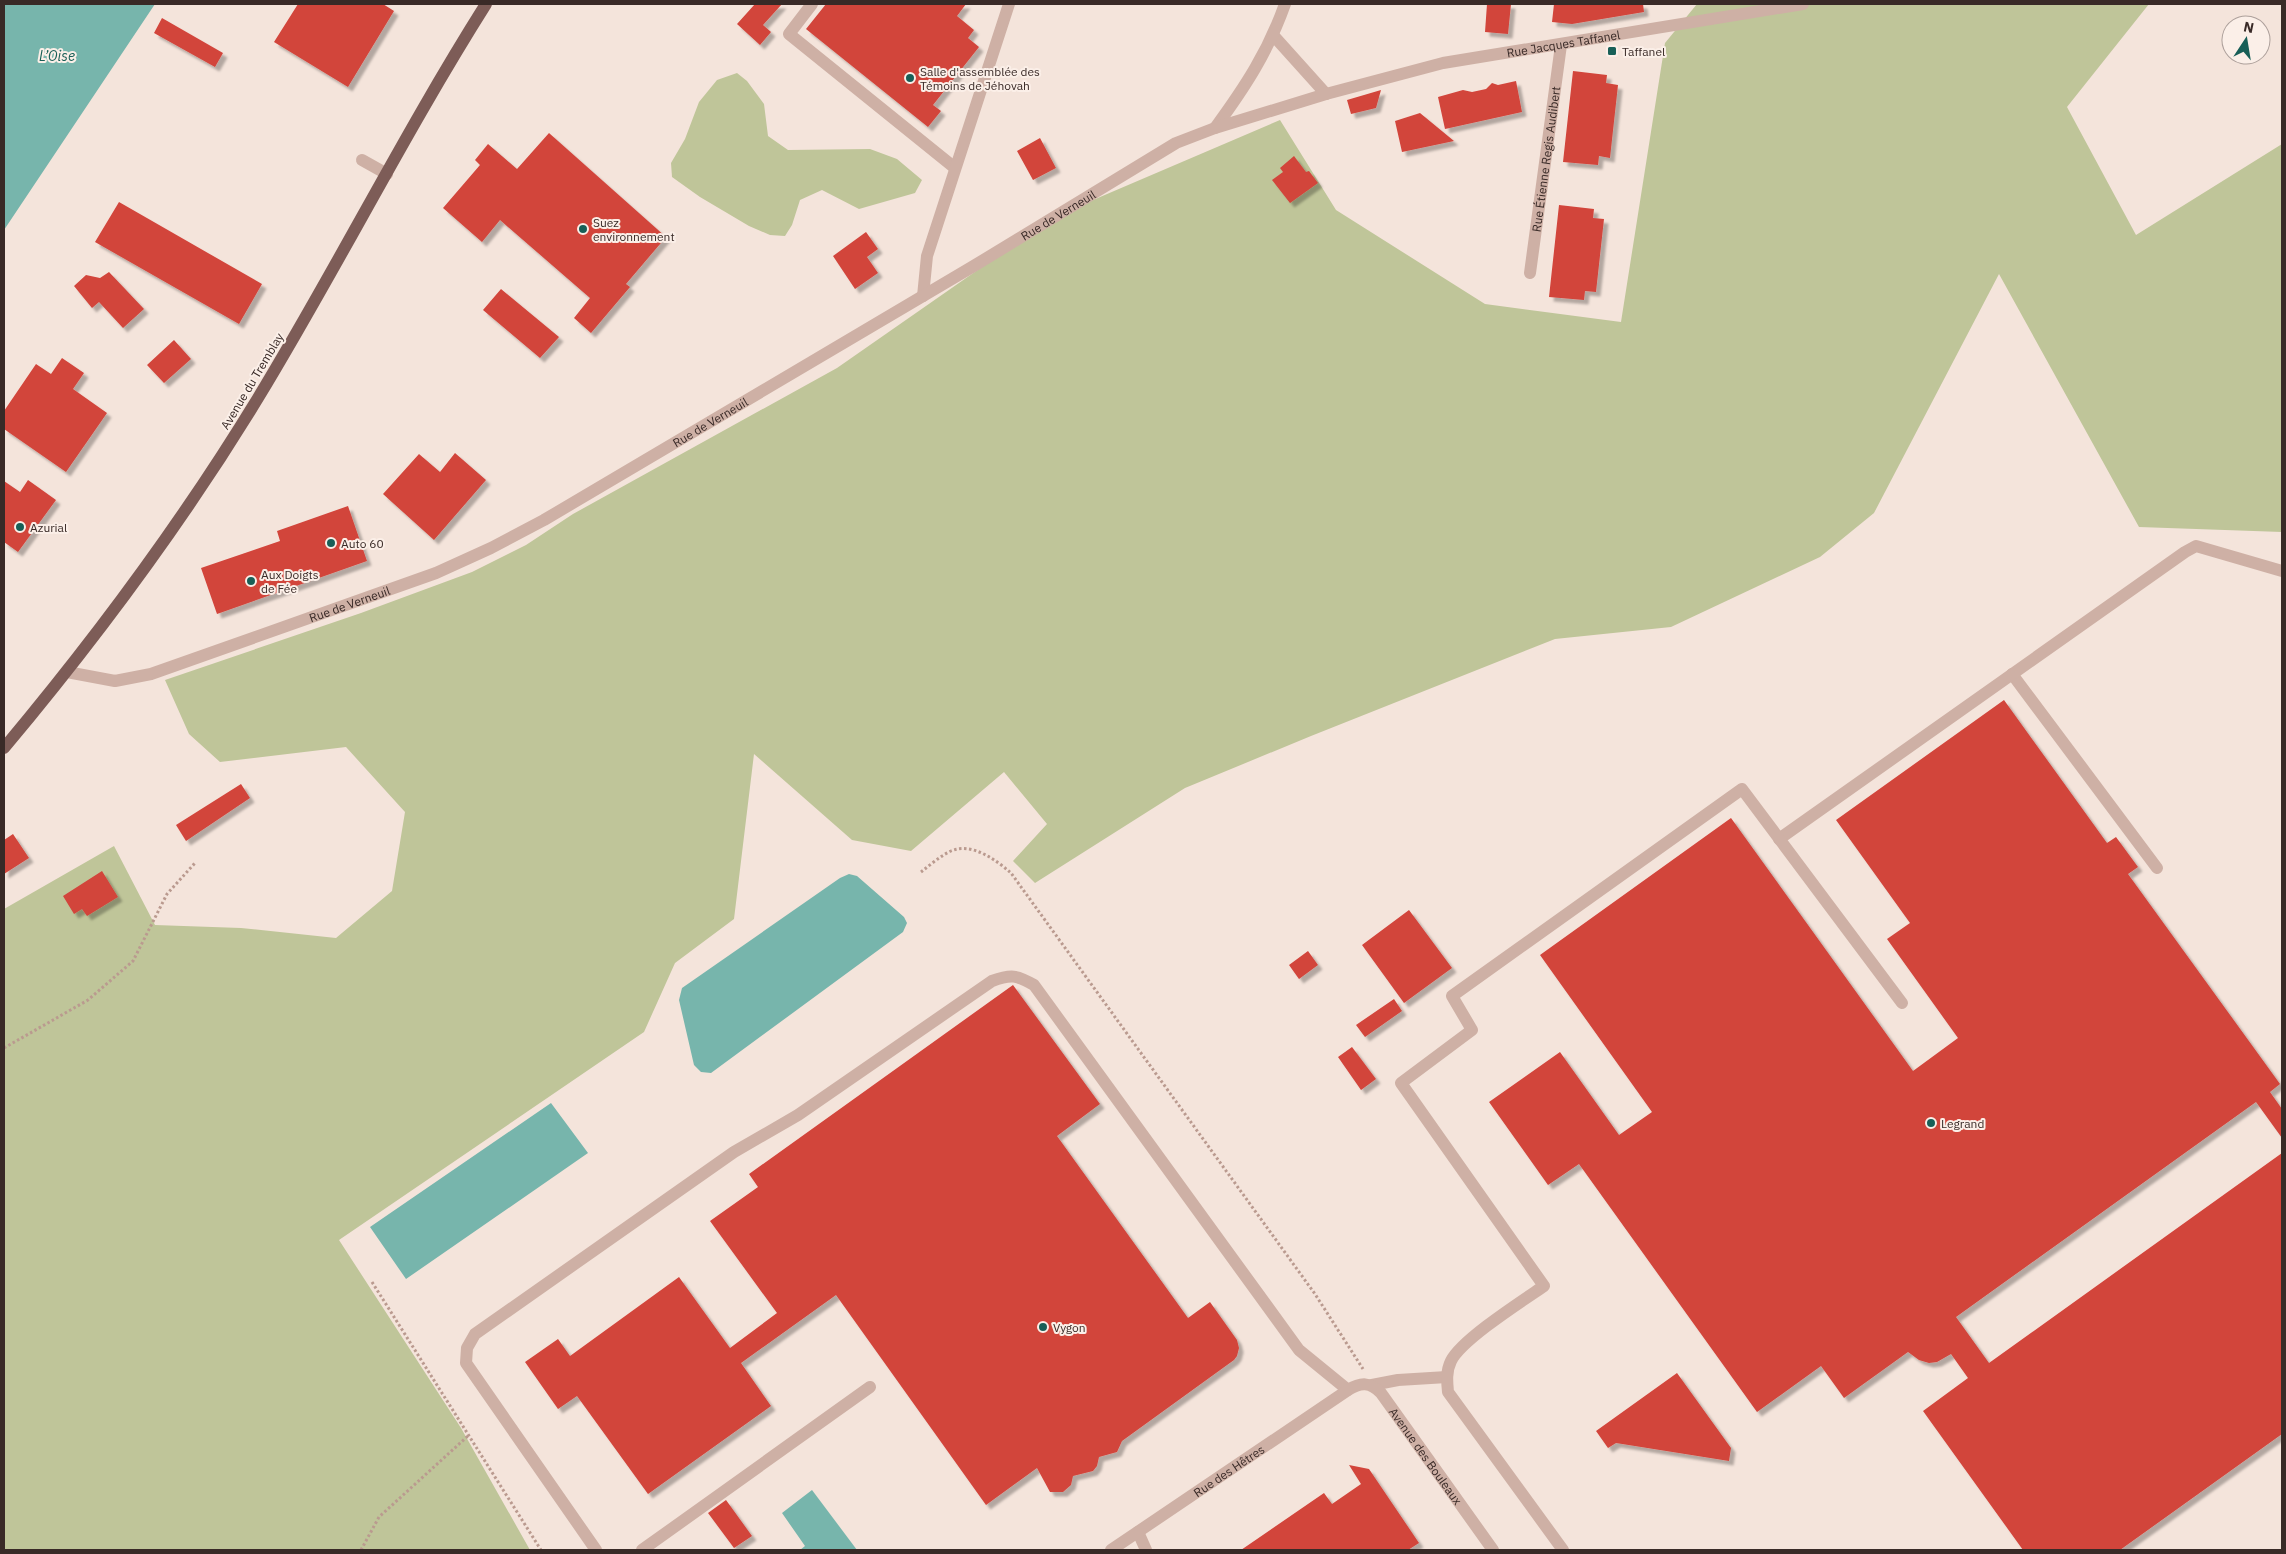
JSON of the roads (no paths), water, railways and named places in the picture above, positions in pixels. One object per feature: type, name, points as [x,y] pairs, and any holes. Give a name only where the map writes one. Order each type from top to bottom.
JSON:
[{"type":"main road","name":"Avenue du Tremblay","points":[[4,748],[67,672],[152,559],[222,455],[296,336],[450,62],[486,4]]},
{"type":"street","points":[[812,4],[789,34],[955,168]]},
{"type":"street","points":[[923,296],[927,256],[1008,4]]},
{"type":"street","points":[[1215,128],[1251,76],[1273,36],[1284,4]]},
{"type":"street","name":"Rue Jacques Taffanel","points":[[1326,94],[1443,63],[1803,4]]},
{"type":"street","points":[[1273,36],[1326,94]]},
{"type":"street","name":"Rue Étienne Regis Audibert","points":[[1530,273],[1561,45]]},
{"type":"street","name":"Rue de Verneuil","points":[[67,672],[115,681],[151,674],[459,564],[544,520],[923,296],[1176,143],[1215,128],[1326,94]]},
{"type":"street","points":[[362,160],[387,174]]},
{"type":"street","points":[[1779,839],[2196,546],[2282,571]]},
{"type":"street","points":[[2012,674],[2157,868]]},
{"type":"street","points":[[1562,1550],[1448,1392],[1447,1377],[1451,1361],[1463,1345],[1544,1286],[1402,1083],[1472,1030],[1452,996],[1742,789],[1902,1003]]},
{"type":"street","points":[[596,1550],[466,1363],[467,1348],[475,1334],[734,1152],[798,1114],[992,981],[1006,976],[1019,977],[1034,984],[1299,1350],[1348,1390],[1362,1384],[1447,1377]]},
{"type":"street","name":"Avenue des Bouleaux","points":[[1372,1384],[1381,1393],[1493,1550]]},
{"type":"street","points":[[642,1550],[870,1387]]},
{"type":"street","name":"Rue des Hêtres","points":[[1111,1550],[1348,1390]]},
{"type":"street","points":[[1138,1532],[1146,1550]]},
{"type":"water","name":"L’Oise","points":[[4,4],[155,4],[4,230]]},
{"type":"water","points":[[849,874],[857,876],[904,917],[907,923],[903,932],[711,1073],[701,1072],[694,1065],[679,1000],[682,988],[840,878]]},
{"type":"water","points":[[551,1103],[588,1153],[406,1279],[370,1227]]},
{"type":"water","points":[[812,1490],[857,1550],[800,1550],[805,1546],[782,1513]]},
{"type":"place","name":"Taffanel","points":[[1612,51]]},
{"type":"place","name":"Salle d'assemblée des Témoins de Jéhovah","points":[[910,78]]},
{"type":"place","name":"Suez environnement","points":[[583,229]]},
{"type":"place","name":"Azurial","points":[[20,527]]},
{"type":"place","name":"Auto 60","points":[[331,543]]},
{"type":"place","name":"Aux Doigts de Fée","points":[[251,581]]},
{"type":"place","name":"Legrand","points":[[1931,1123]]},
{"type":"place","name":"Vygon","points":[[1043,1327]]}]
